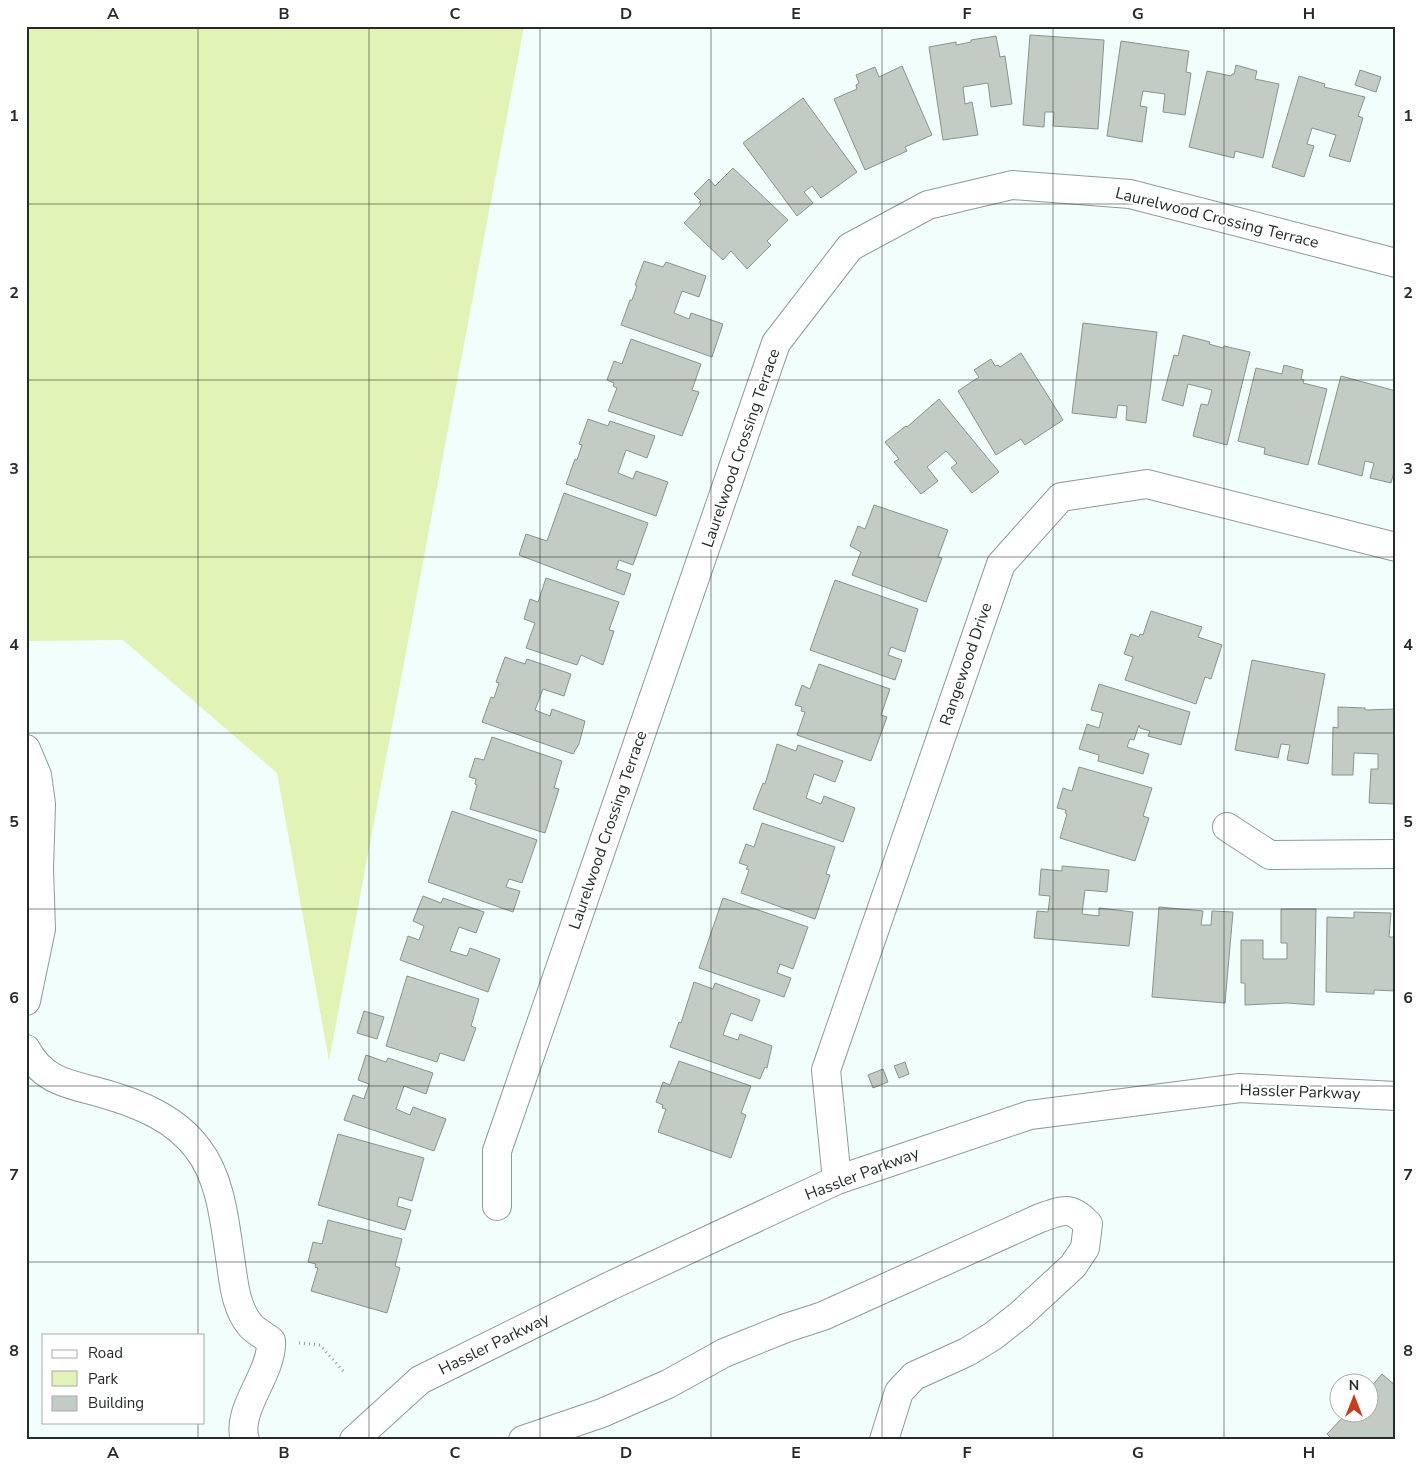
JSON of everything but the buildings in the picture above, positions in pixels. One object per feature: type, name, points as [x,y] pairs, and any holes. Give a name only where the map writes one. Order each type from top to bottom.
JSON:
[{"type":"street","name":"Laurelwood Crossing Terrace","points":[[497,1206],[497,1151],[776,343],[850,247],[928,205],[1012,185],[1130,194],[1396,263]]},
{"type":"street","name":"Rangewood Drive","points":[[836,1180],[826,1070],[1001,564],[1061,497],[1147,484],[1396,547]]},
{"type":"street","points":[[26,750],[38,775],[41,804],[39,869],[41,929],[26,1001]]},
{"type":"street","points":[[1227,828],[1270,854],[1396,854]]},
{"type":"street","points":[[26,1050],[34,1064],[50,1077],[148,1109],[163,1117],[184,1133],[198,1148],[210,1167],[217,1189],[235,1294],[251,1326],[271,1341],[270,1358],[247,1413],[243,1434],[245,1440]]},
{"type":"street","name":"Hassler Parkway","points":[[354,1440],[420,1380],[610,1286],[836,1180],[1030,1115],[1240,1088],[1396,1096]]},
{"type":"street","points":[[523,1440],[602,1413],[641,1396],[724,1353],[786,1328],[824,1316],[1040,1218],[1061,1210],[1077,1213],[1088,1224],[1085,1248],[1073,1266],[993,1336],[967,1352],[914,1376],[899,1392],[884,1440]]},
{"type":"path","points":[[271,1341],[320,1345],[344,1372]]},
{"type":"green space","points":[[26,26],[524,26],[329,1061],[277,773],[123,640],[26,641]]}]
